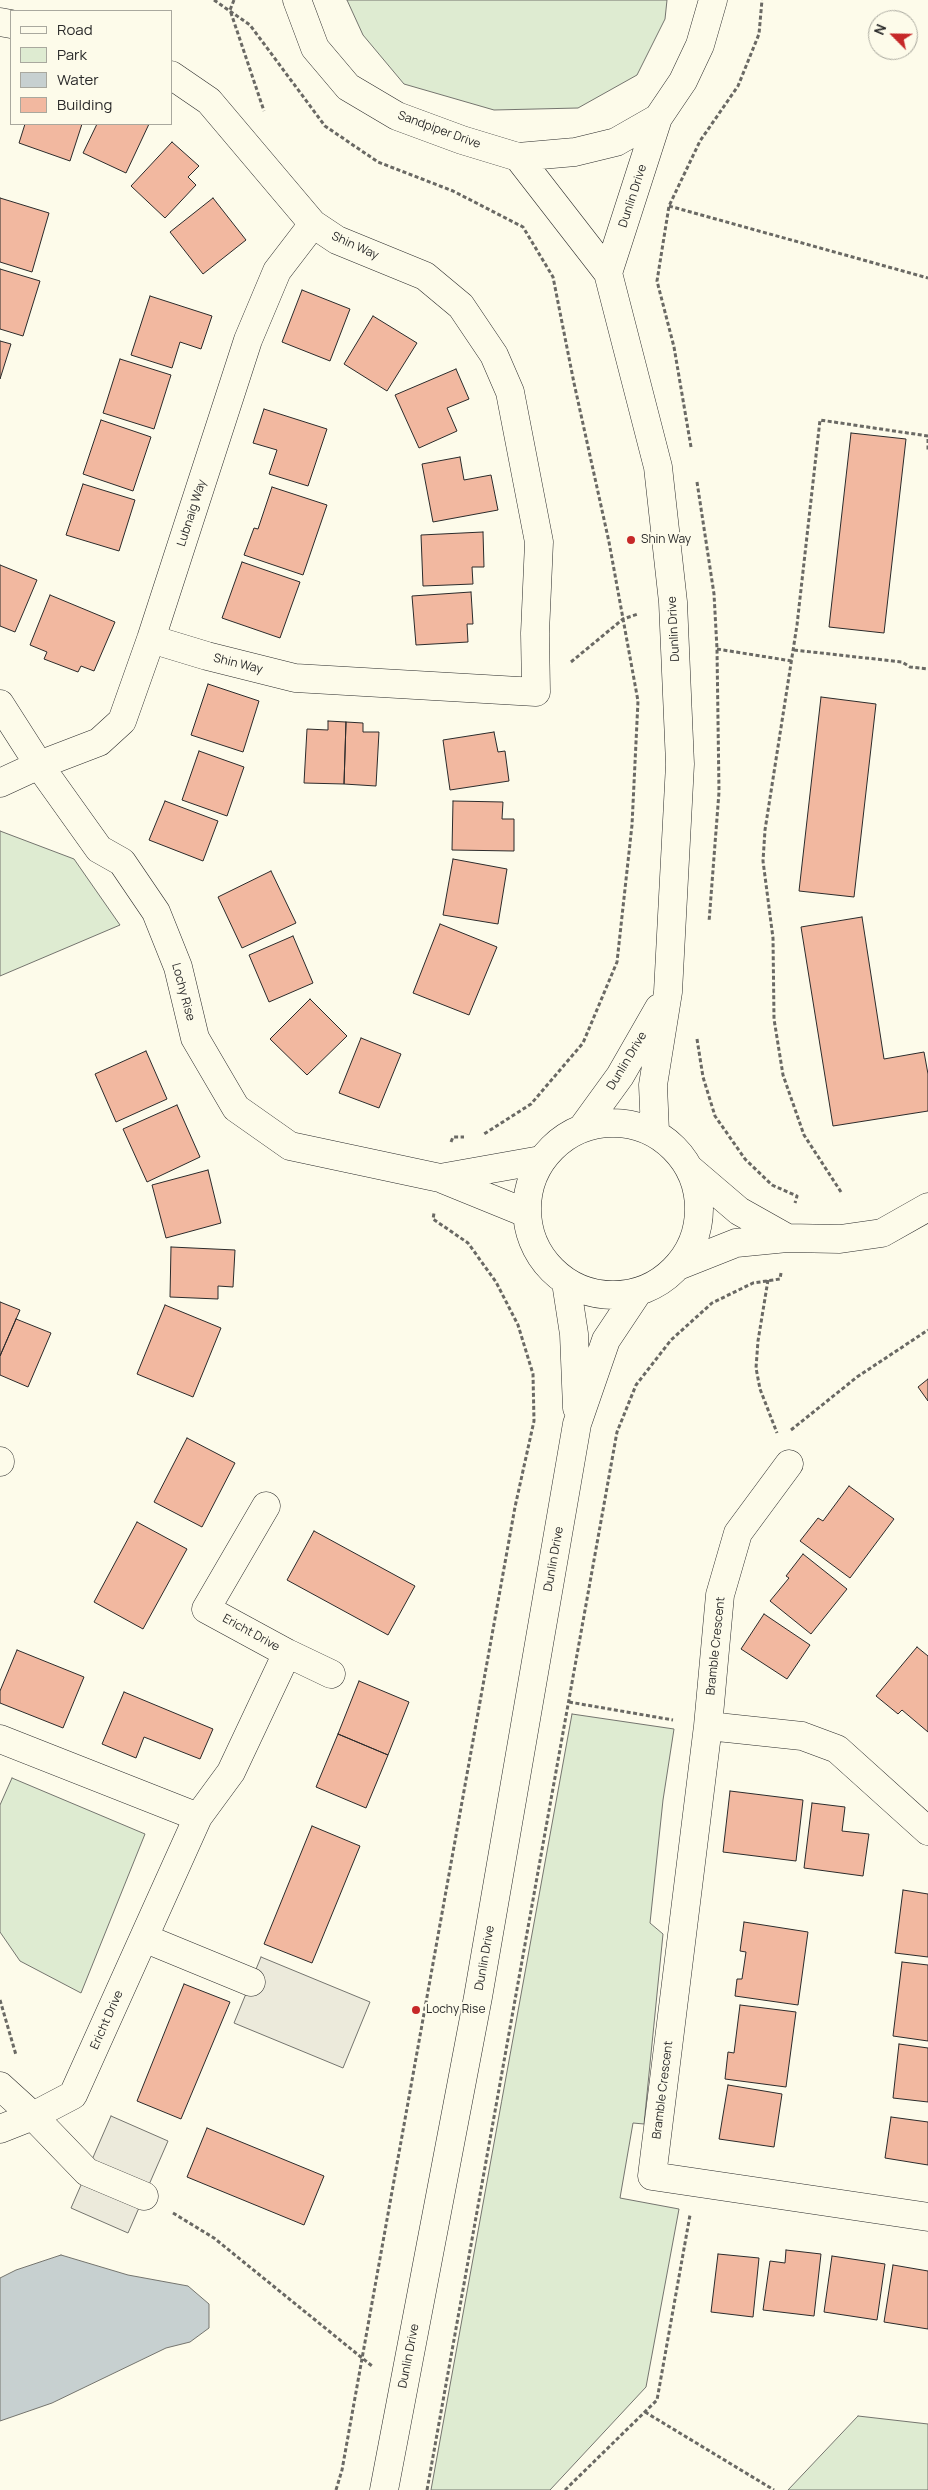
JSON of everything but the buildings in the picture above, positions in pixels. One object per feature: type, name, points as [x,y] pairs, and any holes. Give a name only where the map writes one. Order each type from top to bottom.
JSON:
[{"type":"street","points":[[518,157],[575,152],[616,142],[658,118],[688,72],[700,45],[713,0]]},
{"type":"street","name":"Sandpiper Drive","points":[[296,1],[314,48],[348,88],[397,116],[462,140],[518,157]]},
{"type":"street","name":"Shin Way","points":[[151,639],[207,656],[295,678],[536,692],[535,633],[539,542],[510,392],[494,355],[462,306],[425,276],[337,240],[313,224],[209,101],[172,76]]},
{"type":"street","name":"Dunlin Drive","points":[[608,273],[658,118]]},
{"type":"street","name":"Dunlin Drive","points":[[518,157],[608,273],[658,467],[673,602],[680,764],[668,992],[653,1085],[655,1132]]},
{"type":"street","name":"Lubnaig Way","points":[[0,783],[39,764],[99,742],[122,721],[151,639],[248,340],[277,271],[313,224]]},
{"type":"street","name":"Lochy Rise","points":[[0,704],[39,764],[99,849],[122,862],[156,912],[178,967],[195,1038],[236,1108],[290,1146],[440,1178],[526,1213]]},
{"type":"street","name":"Dunlin Drive","points":[[583,1127],[620,1076],[668,992]]},
{"type":"street","name":"Dunlin Drive","points":[[607,1122],[632,1124],[655,1132],[676,1148],[691,1170],[699,1196],[699,1222],[692,1246],[678,1266],[660,1282],[638,1292],[613,1296],[589,1292],[566,1282],[546,1264],[532,1240],[526,1213],[530,1186],[541,1160],[560,1140],[583,1127],[607,1122]]},
{"type":"street","name":"Lochy Rise","points":[[440,1178],[541,1160]]},
{"type":"street","points":[[691,1170],[739,1211],[787,1238]]},
{"type":"street","points":[[678,1266],[736,1243],[787,1238],[840,1239],[882,1233],[928,1207]]},
{"type":"street","name":"Dunlin Drive","points":[[566,1282],[574,1334],[577,1424]]},
{"type":"street","name":"Dunlin Drive","points":[[384,2490],[478,1997],[577,1424],[606,1340],[638,1292]]},
{"type":"street","name":"Bramble Crescent","points":[[789,1464],[738,1532],[720,1595],[708,1726],[652,2176],[928,2217]]},
{"type":"street","name":"Ericht Drive","points":[[0,2129],[33,2116],[73,2095],[198,1817],[231,1772],[287,1653],[206,1609],[266,1506]]},
{"type":"street","points":[[287,1653],[331,1674]]},
{"type":"street","points":[[708,1726],[802,1736],[837,1749],[928,1831]]},
{"type":"street","points":[[0,1739],[198,1817]]},
{"type":"street","points":[[144,1938],[251,1982]]},
{"type":"street","points":[[0,2086],[33,2116],[87,2172],[144,2196]]},
{"type":"path","points":[[234,0],[230,10],[265,112]]},
{"type":"path","points":[[669,206],[928,278]]},
{"type":"path","points":[[841,1192],[804,1135],[783,1075],[774,1019],[773,938],[763,861],[765,830],[794,650],[820,420],[928,438],[928,451]]},
{"type":"path","points":[[536,692],[623,619]]},
{"type":"path","points":[[717,649],[792,661]]},
{"type":"path","points":[[794,650],[902,662],[910,667],[928,670]]},
{"type":"path","points":[[427,2490],[617,1432],[636,1385],[671,1340],[712,1303],[753,1283],[780,1279],[787,1238]]},
{"type":"path","points":[[768,1280],[758,1341],[756,1368],[760,1389],[789,1464]]},
{"type":"path","points":[[780,1439],[857,1377],[928,1330]]},
{"type":"path","points":[[530,1695],[708,1726]]},
{"type":"path","points":[[565,2490],[657,2400],[696,2182]]},
{"type":"path","points":[[144,2196],[214,2238],[402,2390]]},
{"type":"path","points":[[645,2412],[774,2490]]},
{"type":"green space","points":[[347,0],[667,0],[665,19],[637,75],[578,108],[494,110],[404,84],[363,35]]},
{"type":"green space","points":[[0,831],[74,859],[120,925],[0,976]]},
{"type":"green space","points":[[572,1714],[674,1729],[663,1800],[650,1923],[663,1934],[644,2124],[633,2123],[620,2198],[679,2209],[646,2387],[550,2490],[431,2490]]},
{"type":"green space","points":[[12,1778],[145,1834],[81,1993],[20,1961],[0,1932],[0,1805]]},
{"type":"green space","points":[[858,2416],[928,2424],[928,2490],[788,2490]]},
{"type":"shaded area","points":[[261,1957],[370,2002],[343,2068],[234,2023]]},
{"type":"shaded area","points":[[111,2116],[168,2141],[128,2233],[71,2208]]},
{"type":"water","points":[[61,2255],[128,2275],[188,2286],[209,2304],[209,2328],[190,2342],[166,2348],[52,2403],[0,2421],[0,2278],[16,2270]]},
{"type":"place","name":"Shin Way","points":[[631,540]]},
{"type":"place","name":"Lochy Rise","points":[[416,2010]]}]
